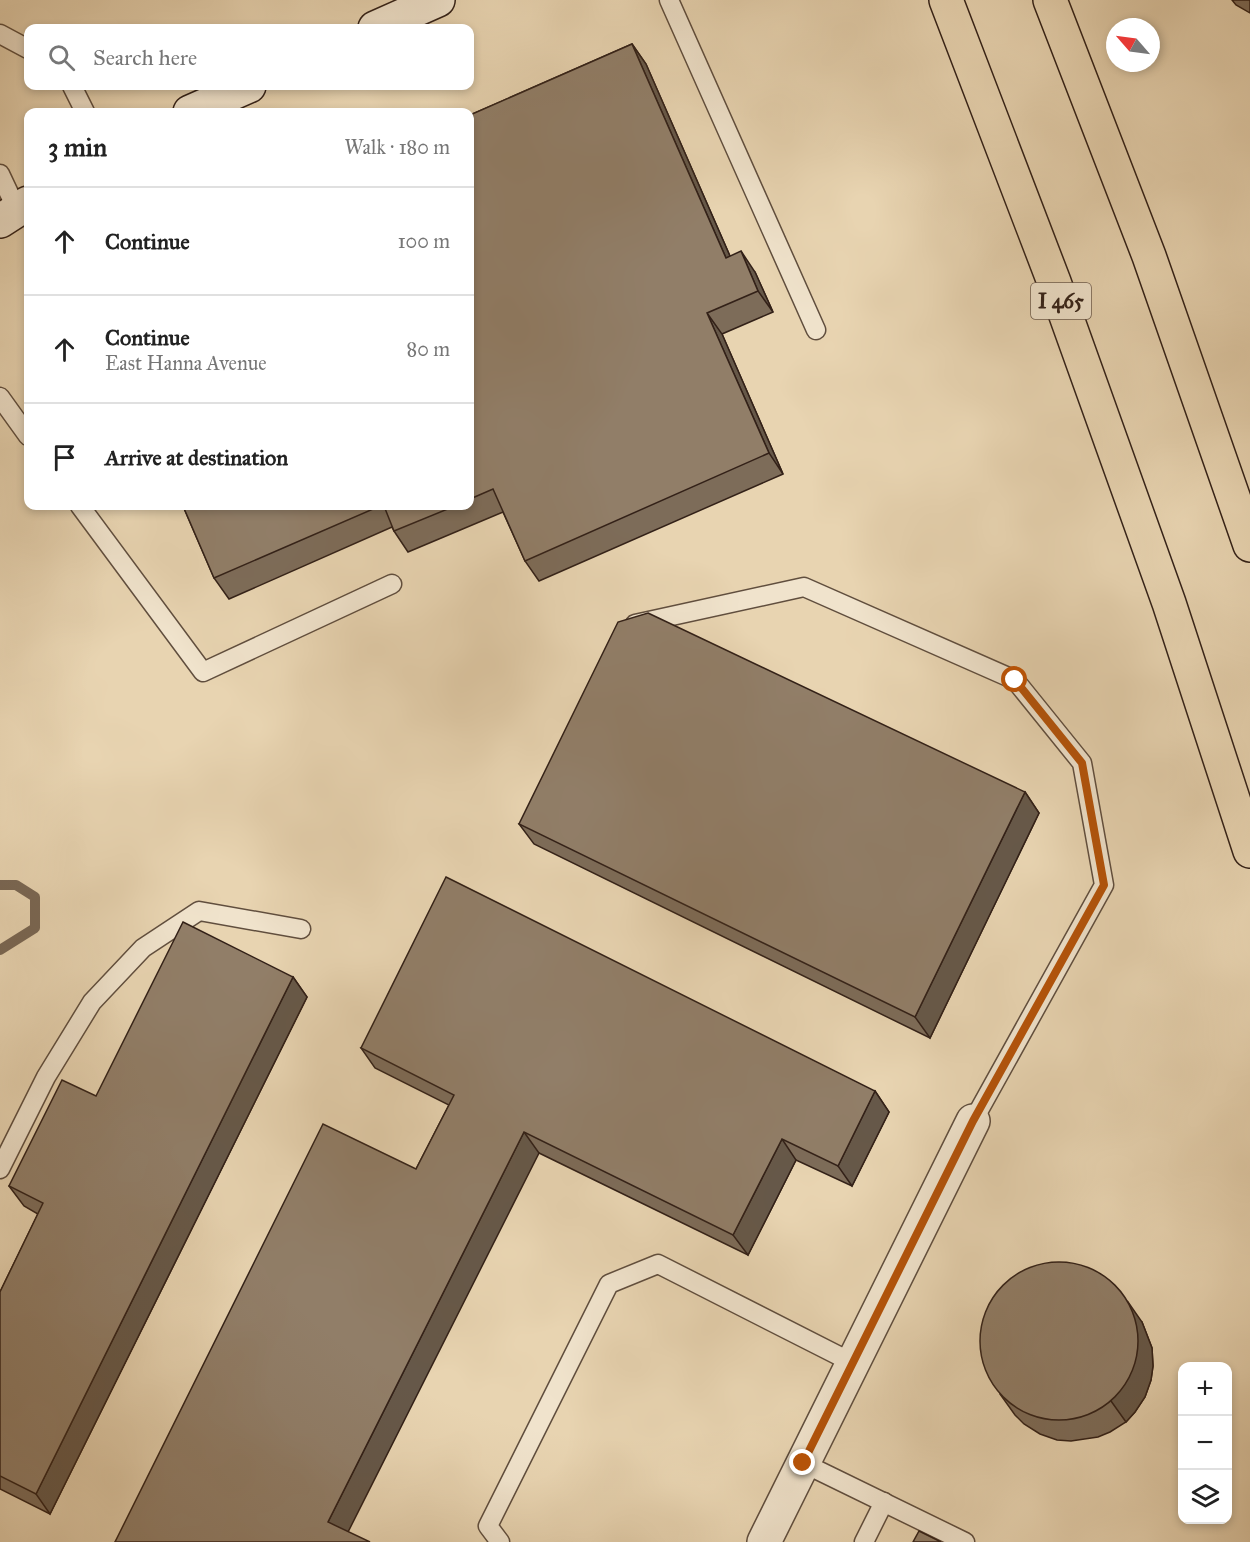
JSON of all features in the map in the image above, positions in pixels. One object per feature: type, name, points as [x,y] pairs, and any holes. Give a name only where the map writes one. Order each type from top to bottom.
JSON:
[{"type":"highway","name":"I 465","points":[[946,0],[1054,282],[1169,603],[1250,851]]},
{"type":"highway","points":[[1050,0],[1149,256],[1250,545]]},
{"type":"street","points":[[384,24],[438,0]]},
{"type":"street","points":[[199,108],[240,90]]},
{"type":"street","points":[[764,1542],[973,1121]]},
{"type":"lane","points":[[669,0],[816,330]]},
{"type":"lane","points":[[0,34],[24,47]]},
{"type":"lane","points":[[74,90],[83,108]]},
{"type":"lane","points":[[0,174],[15,212]]},
{"type":"lane","points":[[0,398],[24,431]]},
{"type":"lane","points":[[83,510],[203,672],[392,584]]},
{"type":"lane","points":[[618,627],[804,586],[1015,680],[1082,763],[1104,885],[973,1121]]},
{"type":"lane","points":[[0,1169],[46,1077],[92,1002],[143,948],[199,910],[301,929]]},
{"type":"lane","points":[[500,1542],[488,1526],[609,1284],[658,1264],[853,1364]]},
{"type":"lane","points":[[803,1463],[965,1542]]},
{"type":"lane","points":[[864,1542],[884,1502]]},
{"type":"building","points":[[632,44],[726,258],[741,251],[758,291],[707,313],[769,453],[525,561],[493,489],[474,497],[474,113]]},
{"type":"building","points":[[185,510],[371,510],[214,578]]},
{"type":"building","points":[[386,510],[445,510],[394,531]]},
{"type":"building","points":[[648,613],[1025,792],[915,1017],[519,824],[618,622]]},
{"type":"building","points":[[446,877],[875,1091],[838,1166],[782,1139],[733,1235],[524,1132],[328,1522],[370,1542],[115,1542],[323,1124],[416,1169],[454,1095],[361,1048]]},
{"type":"building","points":[[183,922],[293,977],[36,1494],[0,1476],[0,1292],[43,1203],[9,1186],[62,1080],[96,1096]]},
{"type":"building","points":[[1059,1262],[1089,1268],[1103,1275],[1115,1285],[1125,1297],[1132,1311],[1138,1341],[1132,1371],[1125,1385],[1115,1397],[1103,1407],[1089,1414],[1059,1420],[1029,1414],[1015,1407],[1003,1397],[993,1385],[986,1371],[980,1341],[986,1311],[993,1297],[1003,1285],[1015,1275],[1029,1268]]},
{"type":"building","points":[[919,1531],[941,1542],[913,1542]]},
{"type":"waterway","points":[[0,885],[16,885],[35,897],[35,928],[0,950]]},
{"type":"route","points":[[803,1463],[973,1121],[1104,885],[1082,763],[1015,680]]}]
